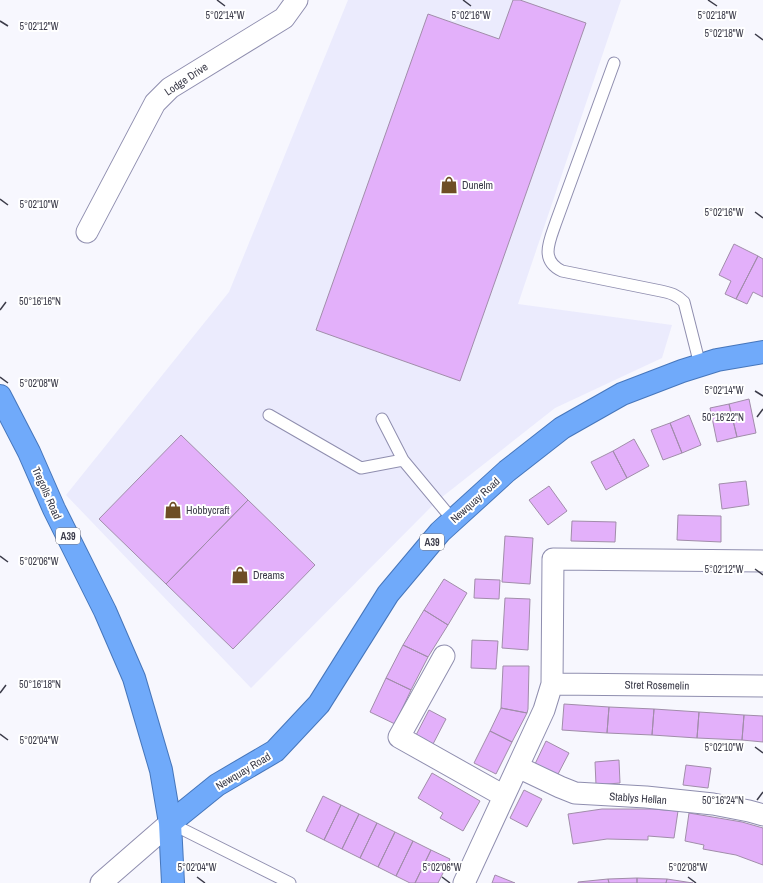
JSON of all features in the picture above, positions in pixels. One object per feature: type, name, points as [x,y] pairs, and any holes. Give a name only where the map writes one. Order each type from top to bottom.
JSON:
[{"type":"highway","name":"Newquay Road","points":[[170,823],[217,785],[275,751],[318,704],[388,594],[440,532],[507,471],[562,428],[622,394],[700,365],[717,360],[763,352]]},
{"type":"highway","name":"Tregolls Road","points":[[0,396],[29,452],[54,509],[105,611],[134,678],[161,770],[170,823]]},
{"type":"highway","points":[[170,823],[173,883]]},
{"type":"street","name":"Lodge Drive","points":[[87,232],[155,102],[170,88],[284,18],[297,0]]},
{"type":"street","points":[[464,883],[544,710],[552,684],[553,559],[763,560]]},
{"type":"street","points":[[444,656],[399,737],[504,796]]},
{"type":"street","name":"Stret Rosemelin","points":[[552,684],[763,686]]},
{"type":"street","name":"Stablys Hellan","points":[[518,767],[575,793],[646,797],[713,804],[763,815]]},
{"type":"street","points":[[101,883],[170,823]]},
{"type":"lane","points":[[614,63],[556,222],[548,248],[548,257],[555,268],[562,271],[661,290],[679,297],[684,302],[700,365]]},
{"type":"lane","points":[[270,415],[361,468],[403,460]]},
{"type":"lane","points":[[382,420],[403,460],[453,520]]},
{"type":"lane","points":[[170,823],[290,883]]},
{"type":"shaded area","points":[[348,0],[621,0],[518,304],[672,325],[662,358],[555,408],[437,501],[251,688],[66,495],[229,292]]},
{"type":"building","name":"Dunelm","points":[[513,0],[520,0],[586,23],[460,381],[316,330],[428,14],[499,39]]},
{"type":"building","points":[[734,244],[758,256],[736,299],[725,294],[731,281],[719,275]]},
{"type":"building","points":[[758,256],[763,259],[763,297],[753,292],[747,304],[736,299]]},
{"type":"building","points":[[749,399],[756,433],[737,437],[729,404]]},
{"type":"building","points":[[729,404],[737,437],[717,442],[710,408]]},
{"type":"building","points":[[689,415],[701,445],[682,453],[670,423]]},
{"type":"building","points":[[670,423],[682,453],[663,460],[651,430]]},
{"type":"building","name":"Hobbycraft","points":[[181,435],[248,500],[166,584],[99,519]]},
{"type":"building","points":[[634,439],[649,466],[627,478],[613,451]]},
{"type":"building","points":[[613,451],[627,478],[606,490],[591,462]]},
{"type":"building","points":[[746,481],[749,505],[722,509],[719,484]]},
{"type":"building","points":[[549,486],[567,511],[548,525],[529,500]]},
{"type":"building","name":"Dreams","points":[[248,500],[315,565],[233,649],[166,584]]},
{"type":"building","points":[[678,515],[721,516],[721,542],[677,540]]},
{"type":"building","points":[[572,521],[616,522],[615,542],[571,541]]},
{"type":"building","points":[[505,536],[533,538],[530,584],[502,582]]},
{"type":"building","points":[[444,579],[467,593],[448,625],[424,610]]},
{"type":"building","points":[[475,579],[500,580],[499,599],[474,598]]},
{"type":"building","points":[[505,598],[530,599],[528,650],[502,648]]},
{"type":"building","points":[[424,610],[448,625],[428,657],[403,645]]},
{"type":"building","points":[[472,640],[498,641],[496,669],[471,668]]},
{"type":"building","points":[[403,645],[428,657],[411,690],[386,678]]},
{"type":"building","points":[[503,666],[529,666],[527,713],[501,708]]},
{"type":"building","points":[[386,678],[411,690],[395,724],[370,712]]},
{"type":"building","points":[[564,704],[609,707],[607,733],[562,730]]},
{"type":"building","points":[[609,707],[654,709],[652,735],[607,733]]},
{"type":"building","points":[[501,708],[527,713],[512,742],[490,731]]},
{"type":"building","points":[[654,709],[699,712],[697,738],[652,735]]},
{"type":"building","points":[[429,710],[446,719],[432,746],[415,737]]},
{"type":"building","points":[[699,712],[744,715],[742,740],[697,738]]},
{"type":"building","points":[[744,715],[763,716],[763,742],[742,740]]},
{"type":"building","points":[[490,731],[512,742],[496,774],[474,763]]},
{"type":"building","points":[[546,741],[569,753],[557,776],[535,764]]},
{"type":"building","points":[[619,760],[620,783],[596,785],[595,762]]},
{"type":"building","points":[[686,765],[711,768],[708,788],[683,785]]},
{"type":"building","points":[[432,773],[480,801],[463,831],[440,818],[443,813],[418,798]]},
{"type":"building","points":[[524,790],[542,799],[527,827],[510,818]]},
{"type":"building","points":[[323,796],[341,805],[324,840],[306,831]]},
{"type":"building","points":[[341,805],[359,814],[342,849],[324,840]]},
{"type":"building","points":[[602,809],[652,809],[678,811],[674,838],[648,836],[648,840],[607,839],[573,844],[568,814]]},
{"type":"building","points":[[689,813],[742,822],[763,828],[763,865],[736,855],[703,849],[704,845],[685,841]]},
{"type":"building","points":[[359,814],[377,823],[360,858],[342,849]]},
{"type":"building","points":[[377,823],[395,832],[378,867],[360,858]]},
{"type":"building","points":[[395,832],[413,841],[396,876],[378,867]]},
{"type":"building","points":[[413,841],[431,850],[415,883],[410,883],[396,876]]},
{"type":"building","points":[[431,850],[450,859],[438,883],[415,883]]},
{"type":"building","points":[[495,875],[515,883],[492,883]]},
{"type":"building","points":[[637,878],[637,883],[609,883],[608,879]]},
{"type":"building","points":[[637,878],[667,879],[666,883],[637,883]]},
{"type":"building","points":[[608,879],[609,883],[578,883],[578,882]]},
{"type":"building","points":[[667,879],[693,883],[666,883]]},
{"type":"place","name":"Dunelm","points":[[449,185]]},
{"type":"place","name":"Hobbycraft","points":[[173,510]]},
{"type":"place","name":"Dreams","points":[[240,575]]}]
